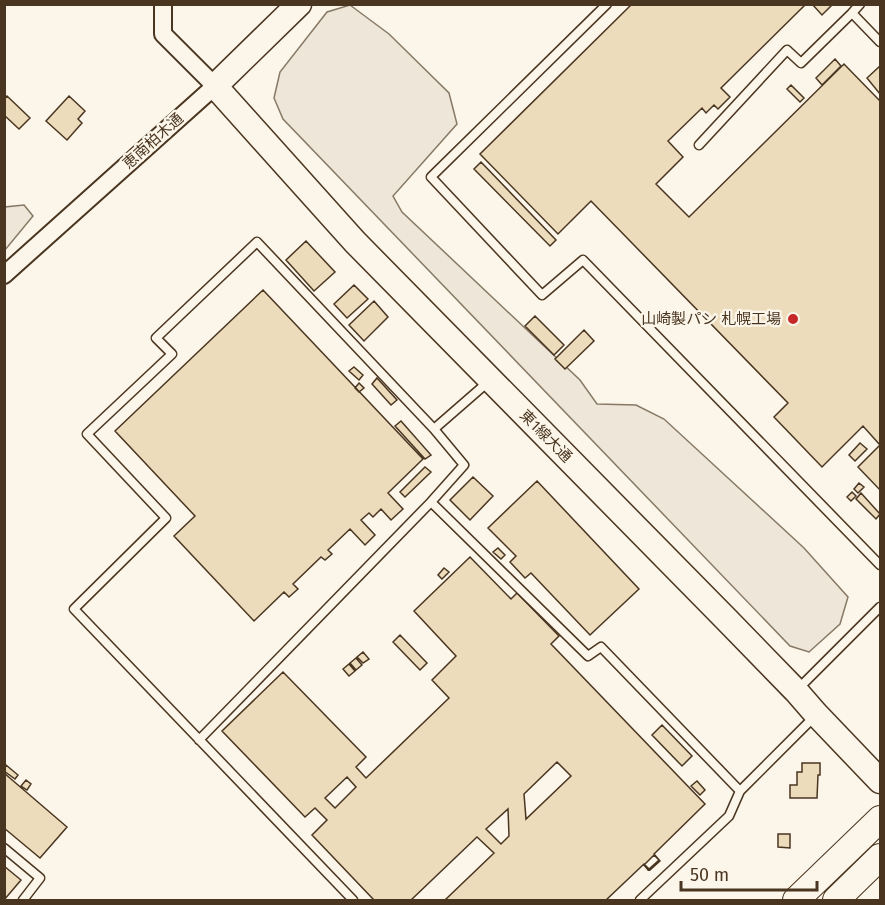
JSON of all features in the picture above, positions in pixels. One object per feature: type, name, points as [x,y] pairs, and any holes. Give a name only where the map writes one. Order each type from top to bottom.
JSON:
[{"type":"main road","points":[[796,900],[880,819]]},
{"type":"main road","points":[[836,900],[880,857]]},
{"type":"street","points":[[163,4],[163,34],[215,86]]},
{"type":"street","name":"恵南柏木通","points":[[4,275],[215,86],[299,4]]},
{"type":"street","name":"東1線大通","points":[[215,86],[355,242],[796,691],[880,781]]},
{"type":"lane","points":[[607,4],[431,177],[542,295],[583,260],[880,565]]},
{"type":"lane","points":[[699,145],[788,50],[801,63],[860,4]]},
{"type":"lane","points":[[852,13],[880,42]]},
{"type":"lane","points":[[199,740],[431,502],[464,465],[434,429],[257,242],[156,338],[172,354],[87,434],[166,518],[74,609],[199,740],[353,900]]},
{"type":"lane","points":[[434,429],[491,380]]},
{"type":"lane","points":[[431,502],[588,656],[601,647],[740,791]]},
{"type":"lane","points":[[796,691],[880,607]]},
{"type":"lane","points":[[640,900],[729,816],[740,791],[816,714]]},
{"type":"lane","points":[[4,848],[40,878],[23,900]]},
{"type":"shaded area","points":[[350,5],[389,34],[449,93],[457,124],[393,196],[402,212],[580,380],[597,404],[636,405],[664,419],[804,548],[848,597],[840,624],[809,652],[790,646],[283,119],[274,98],[280,72],[327,12]]},
{"type":"shaded area","points":[[24,205],[33,216],[5,250],[5,207]]},
{"type":"building","name":"山崎製パン 札幌工場","points":[[632,4],[806,4],[721,88],[730,97],[718,109],[714,105],[706,113],[702,108],[668,141],[683,157],[656,184],[689,217],[844,64],[880,101],[880,445],[863,426],[822,467],[774,417],[788,403],[591,201],[558,234],[480,154]]},
{"type":"building","points":[[812,4],[833,4],[822,15]]},
{"type":"building","points":[[835,59],[841,66],[822,85],[816,78]]},
{"type":"building","points":[[880,66],[880,94],[867,78]]},
{"type":"building","points":[[791,85],[804,98],[800,102],[787,89]]},
{"type":"building","points":[[7,96],[30,118],[19,129],[4,115],[4,99]]},
{"type":"building","points":[[69,96],[85,111],[78,119],[82,123],[67,140],[46,121]]},
{"type":"building","points":[[481,162],[556,240],[550,246],[474,169]]},
{"type":"building","points":[[306,241],[335,272],[314,291],[286,260]]},
{"type":"building","points":[[354,285],[368,299],[347,318],[334,304]]},
{"type":"building","points":[[263,290],[423,459],[388,493],[403,509],[391,520],[381,509],[373,517],[369,513],[361,520],[375,535],[365,545],[350,529],[328,550],[332,554],[325,560],[321,557],[293,584],[298,589],[289,597],[284,592],[254,621],[174,536],[195,516],[115,431]]},
{"type":"building","points":[[374,301],[388,317],[364,341],[349,325]]},
{"type":"building","points":[[535,316],[564,345],[554,355],[525,326]]},
{"type":"building","points":[[584,330],[594,341],[565,369],[555,359]]},
{"type":"building","points":[[354,367],[363,375],[359,380],[349,371]]},
{"type":"building","points":[[377,378],[397,400],[391,405],[372,384]]},
{"type":"building","points":[[359,383],[364,388],[359,392],[355,388]]},
{"type":"building","points":[[401,421],[431,455],[425,459],[395,426]]},
{"type":"building","points":[[860,443],[867,449],[855,461],[849,455]]},
{"type":"building","points":[[880,445],[880,490],[858,467]]},
{"type":"building","points":[[425,467],[431,472],[405,497],[400,492]]},
{"type":"building","points":[[473,477],[493,496],[470,520],[450,500]]},
{"type":"building","points":[[537,481],[639,589],[590,635],[531,573],[525,578],[510,562],[516,556],[488,528]]},
{"type":"building","points":[[859,483],[864,487],[858,493],[854,489]]},
{"type":"building","points":[[852,492],[856,496],[851,501],[847,497]]},
{"type":"building","points":[[861,493],[880,514],[876,519],[856,499]]},
{"type":"building","points":[[498,548],[505,555],[501,559],[493,552]]},
{"type":"building","points":[[470,557],[511,599],[517,593],[559,636],[551,644],[705,804],[654,854],[660,861],[650,870],[644,864],[606,900],[445,900],[494,853],[477,837],[411,900],[374,900],[312,835],[327,820],[315,808],[305,817],[222,731],[283,672],[366,757],[356,767],[366,778],[449,698],[432,680],[456,656],[414,611]],"holes":[[[557,762],[571,776],[526,819],[524,794]],[[347,777],[356,787],[335,808],[325,798]],[[508,809],[509,836],[501,844],[486,829]]]},
{"type":"building","points":[[444,568],[449,572],[442,579],[438,575]]},
{"type":"building","points":[[400,635],[427,663],[420,670],[393,642]]},
{"type":"building","points":[[363,652],[369,659],[363,663],[357,657]]},
{"type":"building","points":[[356,658],[362,665],[356,670],[350,663]]},
{"type":"building","points":[[349,664],[355,671],[349,676],[343,669]]},
{"type":"building","points":[[662,725],[692,756],[682,766],[652,735]]},
{"type":"building","points":[[802,763],[820,763],[817,798],[790,798],[790,785],[797,785],[797,772],[802,772]]},
{"type":"building","points":[[6,765],[18,775],[15,779],[4,771]]},
{"type":"building","points":[[4,773],[67,827],[40,858],[4,828]]},
{"type":"building","points":[[26,780],[31,784],[27,790],[21,786]]},
{"type":"building","points":[[697,781],[705,790],[700,795],[691,786]]},
{"type":"building","points":[[778,834],[790,834],[790,848],[778,847]]},
{"type":"building","points":[[654,855],[659,860],[648,870],[644,865]]},
{"type":"building","points":[[4,866],[21,880],[4,900]]},
{"type":"place","name":"山崎製パン 札幌工場","points":[[793,319]]}]
